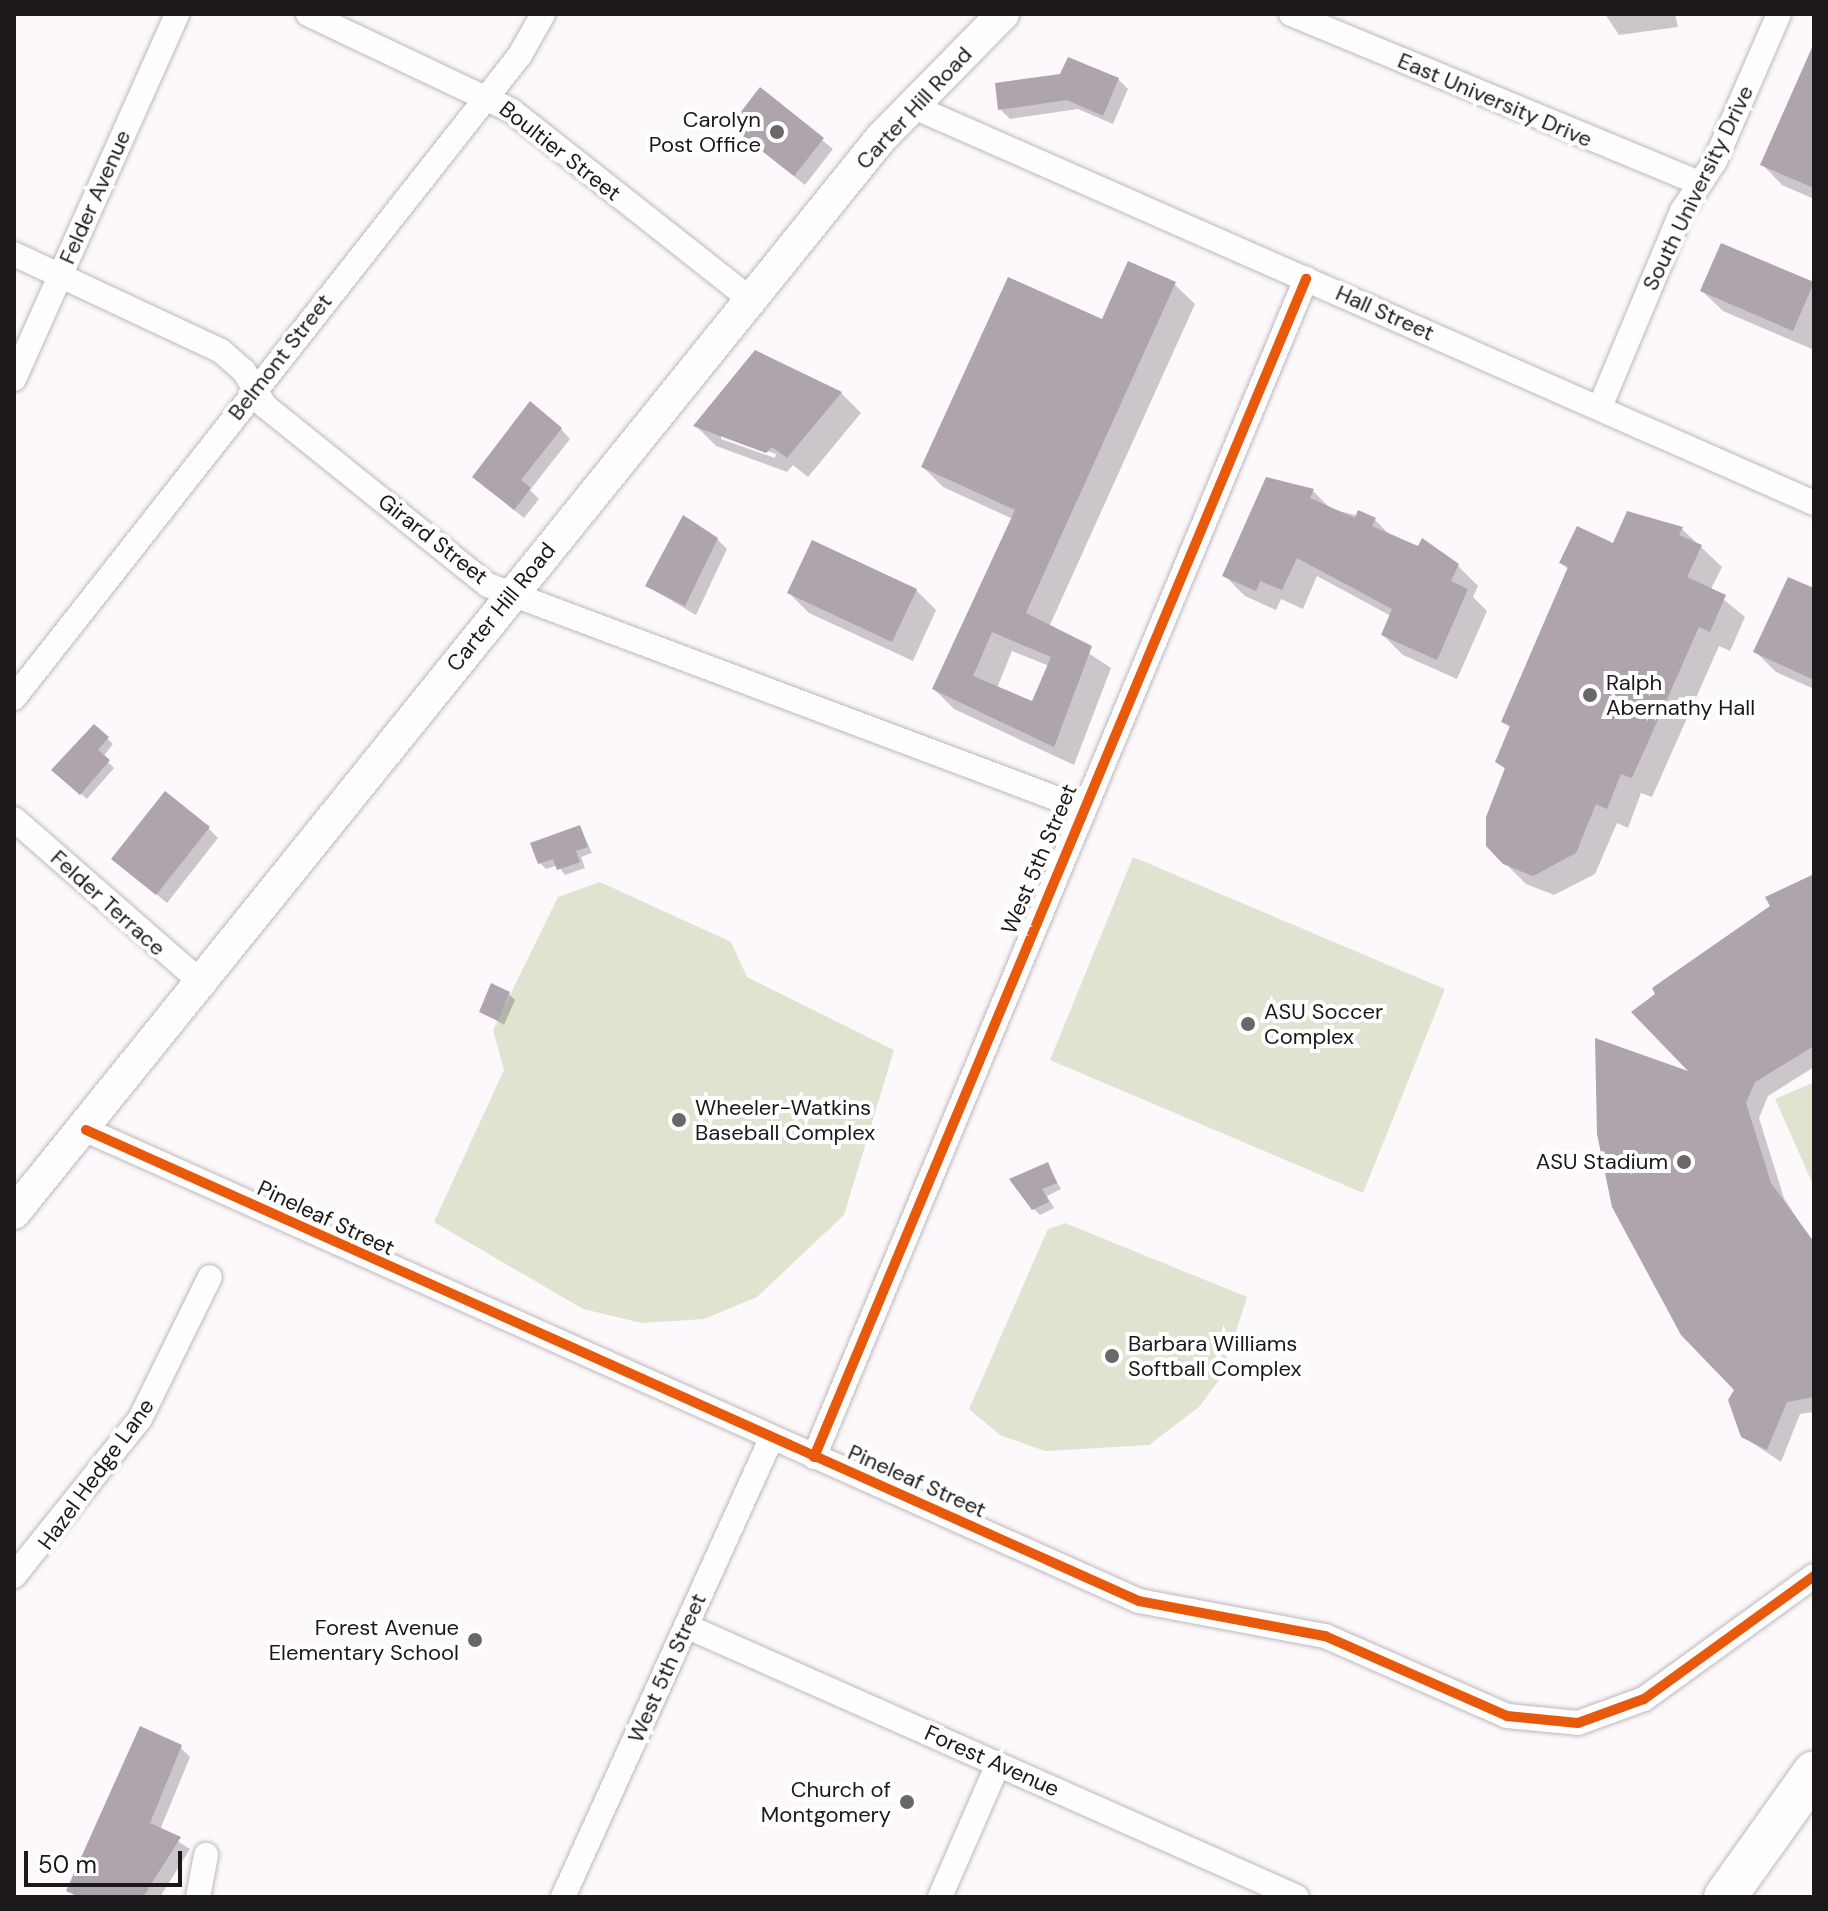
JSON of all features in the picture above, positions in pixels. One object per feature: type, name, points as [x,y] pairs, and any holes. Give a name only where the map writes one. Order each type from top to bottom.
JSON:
[{"type":"highway","points":[[1725,1897],[1814,1772]]},
{"type":"main road","name":"Carter Hill Road","points":[[14,1213],[204,985],[512,593],[750,299],[912,106],[1003,14]]},
{"type":"street","name":"Felder Avenue","points":[[14,379],[177,14]]},
{"type":"street","name":"Boultier Street","points":[[308,14],[487,96],[750,299]]},
{"type":"street","name":"Belmont Street","points":[[14,698],[254,388],[487,96],[543,14]]},
{"type":"street","name":"East University Drive","points":[[1291,14],[1700,183]]},
{"type":"street","name":"South University Drive","points":[[1600,407],[1779,14]]},
{"type":"street","name":"Hall Street","points":[[912,106],[1814,503]]},
{"type":"street","name":"Girard Street","points":[[14,254],[204,340],[244,371],[265,406],[488,585],[1082,808]]},
{"type":"street","name":"West 5th Street","points":[[814,1457],[1082,808],[1306,279]]},
{"type":"street","name":"Felder Terrace","points":[[14,819],[204,985]]},
{"type":"street","name":"Pineleaf Street","points":[[86,1130],[1139,1601],[1293,1626],[1507,1716],[1578,1723],[1644,1699],[1814,1576]]},
{"type":"street","name":"Hazel Hedge Lane","points":[[14,1576],[140,1419],[210,1277]]},
{"type":"street","name":"West 5th Street","points":[[563,1897],[771,1439]]},
{"type":"street","name":"Forest Avenue","points":[[686,1626],[1297,1897]]},
{"type":"street","points":[[940,1897],[998,1764]]},
{"type":"street","points":[[198,1897],[206,1855]]},
{"type":"green space","name":"ASU Soccer Complex","points":[[1133,857],[1445,989],[1363,1193],[1050,1060]]},
{"type":"green space","name":"Wheeler-Watkins Baseball Complex","points":[[600,882],[731,942],[747,977],[894,1050],[844,1215],[757,1297],[704,1319],[642,1323],[583,1309],[434,1222],[504,1070],[493,1030],[558,897]]},
{"type":"green space","points":[[1814,1082],[1814,1187],[1775,1099]]},
{"type":"green space","name":"Barbara Williams Softball Complex","points":[[1065,1223],[1247,1297],[1222,1376],[1199,1407],[1149,1445],[1045,1451],[1000,1435],[969,1409],[1048,1229]]},
{"type":"building","points":[[1814,43],[1814,188],[1760,165]]},
{"type":"building","points":[[1068,57],[1119,78],[1103,116],[1067,100],[998,110],[995,83],[1060,74]]},
{"type":"building","name":"Carolyn Post Office","points":[[760,87],[824,138],[794,176],[730,126]]},
{"type":"building","points":[[1721,243],[1814,282],[1793,331],[1700,291]]},
{"type":"building","points":[[1128,261],[1176,282],[1026,613],[1092,646],[1054,747],[932,689],[1015,510],[921,467],[1008,277],[1102,319]],"holes":[[[992,632],[1051,657],[1032,701],[973,676]]]},
{"type":"building","points":[[755,350],[842,392],[787,458],[772,447],[766,453],[693,426]]},
{"type":"building","points":[[530,401],[562,428],[521,480],[531,488],[514,510],[472,477]]},
{"type":"building","points":[[1266,477],[1314,489],[1310,498],[1355,518],[1358,510],[1376,518],[1372,526],[1418,546],[1422,538],[1459,564],[1451,581],[1468,589],[1437,660],[1381,635],[1392,609],[1297,558],[1282,590],[1260,581],[1256,591],[1222,576]]},
{"type":"building","name":"Ralph Abernathy Hall","points":[[1627,511],[1683,527],[1679,535],[1702,545],[1687,577],[1726,595],[1710,632],[1699,627],[1632,778],[1621,774],[1607,809],[1596,804],[1576,853],[1533,876],[1503,864],[1486,846],[1486,817],[1505,768],[1495,762],[1510,726],[1501,722],[1568,567],[1559,563],[1577,526],[1613,543]]},
{"type":"building","points":[[683,515],[718,538],[685,606],[645,586]]},
{"type":"building","points":[[812,540],[917,589],[892,642],[787,593]]},
{"type":"building","points":[[1788,577],[1814,588],[1814,680],[1753,652]]},
{"type":"building","points":[[94,724],[109,737],[98,750],[110,760],[80,795],[51,770]]},
{"type":"building","points":[[165,791],[210,827],[156,895],[111,859]]},
{"type":"building","points":[[580,825],[588,847],[576,851],[580,862],[557,870],[553,859],[538,864],[530,843]]},
{"type":"building","name":"ASU Stadium","points":[[1814,874],[1814,1046],[1755,1082],[1746,1103],[1771,1183],[1814,1242],[1814,1397],[1787,1402],[1767,1450],[1741,1437],[1728,1400],[1734,1390],[1681,1335],[1612,1207],[1597,1134],[1595,1038],[1688,1071],[1631,1012],[1655,994],[1652,988],[1770,906],[1765,897]]},
{"type":"building","points":[[491,983],[510,992],[498,1021],[479,1012]]},
{"type":"building","points":[[1048,1162],[1057,1183],[1042,1189],[1049,1202],[1032,1210],[1009,1179]]},
{"type":"building","points":[[140,1726],[182,1745],[150,1823],[181,1837],[143,1897],[80,1897],[66,1891]]},
{"type":"cycle path","points":[[814,1457],[1306,279]]},
{"type":"cycle path","points":[[86,1130],[1139,1601],[1325,1636],[1507,1716],[1578,1723],[1644,1699],[1814,1576]]},
{"type":"place","name":"Carolyn Post Office","points":[[777,132]]},
{"type":"place","name":"Ralph Abernathy Hall","points":[[1590,695]]},
{"type":"place","name":"ASU Soccer Complex","points":[[1248,1024]]},
{"type":"place","name":"Wheeler-Watkins Baseball Complex","points":[[679,1120]]},
{"type":"place","name":"ASU Stadium","points":[[1684,1162]]},
{"type":"place","name":"Barbara Williams Softball Complex","points":[[1112,1356]]},
{"type":"place","name":"Forest Avenue Elementary School","points":[[475,1640]]},
{"type":"place","name":"Church of Montgomery","points":[[907,1802]]}]
